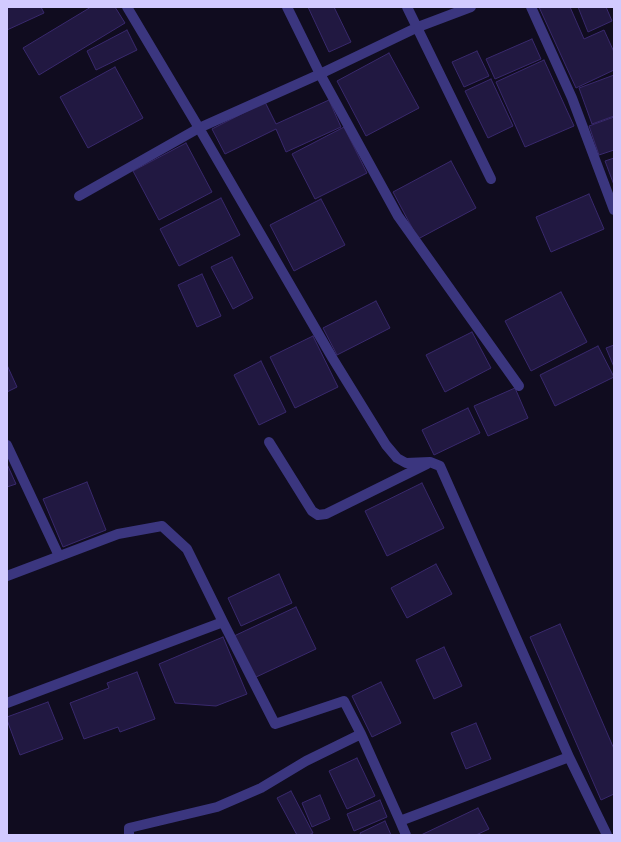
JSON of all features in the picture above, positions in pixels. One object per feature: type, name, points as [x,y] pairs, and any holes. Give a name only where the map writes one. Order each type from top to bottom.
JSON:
[{"type":"street","points":[[127,7],[333,359],[386,445],[397,458],[406,463],[430,462],[440,466],[569,757],[607,835]]},
{"type":"street","points":[[287,7],[320,74],[398,216],[519,386]]},
{"type":"street","points":[[407,7],[491,180]]},
{"type":"street","points":[[79,196],[199,128],[320,74],[418,27],[471,7]]},
{"type":"street","points":[[532,7],[572,98],[614,210]]},
{"type":"street","points":[[269,442],[312,511],[318,515],[326,514],[430,462]]},
{"type":"street","points":[[7,445],[59,556]]},
{"type":"street","points":[[7,576],[118,534],[162,526],[187,549],[275,724],[344,701],[361,734],[406,835]]},
{"type":"street","points":[[7,703],[223,622]]},
{"type":"street","points":[[129,835],[129,828],[217,807],[261,788],[306,762],[361,734]]},
{"type":"street","points":[[400,821],[569,757]]},
{"type":"building","points":[[7,7],[41,7],[44,13],[7,30]]},
{"type":"building","points":[[91,7],[115,7],[125,23],[39,75],[23,48]]},
{"type":"building","points":[[308,7],[334,7],[351,42],[329,52]]},
{"type":"building","points":[[539,7],[570,7],[584,39],[604,30],[614,52],[614,70],[576,88]]},
{"type":"building","points":[[578,7],[606,7],[612,21],[588,32]]},
{"type":"building","points":[[127,30],[137,50],[96,70],[87,51]]},
{"type":"building","points":[[532,39],[541,59],[495,79],[486,59]]},
{"type":"building","points":[[477,51],[489,76],[464,87],[452,62]]},
{"type":"building","points":[[389,53],[419,108],[366,136],[337,81]]},
{"type":"building","points":[[544,60],[574,126],[525,147],[496,82]]},
{"type":"building","points":[[115,67],[143,118],[88,148],[60,97]]},
{"type":"building","points":[[614,75],[614,116],[592,124],[579,88]]},
{"type":"building","points":[[491,79],[513,126],[488,138],[465,91]]},
{"type":"building","points":[[329,100],[341,127],[286,152],[276,129],[225,154],[212,129],[265,102],[276,124]]},
{"type":"building","points":[[614,117],[614,150],[599,155],[589,126]]},
{"type":"building","points":[[344,127],[367,173],[315,199],[292,154]]},
{"type":"building","points":[[186,143],[212,192],[159,220],[133,171]]},
{"type":"building","points":[[614,158],[614,185],[605,161]]},
{"type":"building","points":[[451,161],[476,208],[418,239],[393,192]]},
{"type":"building","points":[[589,194],[604,229],[551,252],[536,217]]},
{"type":"building","points":[[221,198],[240,235],[179,266],[160,229]]},
{"type":"building","points":[[321,199],[345,245],[294,271],[270,225]]},
{"type":"building","points":[[232,257],[253,298],[233,309],[211,267]]},
{"type":"building","points":[[202,274],[221,316],[197,327],[178,285]]},
{"type":"building","points":[[561,292],[587,342],[531,371],[505,321]]},
{"type":"building","points":[[376,301],[390,328],[337,355],[323,328]]},
{"type":"building","points":[[472,332],[491,368],[445,392],[426,355]]},
{"type":"building","points":[[313,336],[338,387],[295,408],[270,357]]},
{"type":"building","points":[[614,345],[614,367],[606,348]]},
{"type":"building","points":[[598,346],[614,377],[555,406],[540,375]]},
{"type":"building","points":[[261,361],[286,412],[259,425],[234,375]]},
{"type":"building","points":[[7,365],[17,387],[7,392]]},
{"type":"building","points":[[515,388],[528,418],[488,436],[474,406]]},
{"type":"building","points":[[468,408],[480,433],[434,455],[422,430]]},
{"type":"building","points":[[7,464],[16,484],[7,487]]},
{"type":"building","points":[[87,482],[106,530],[63,547],[43,499]]},
{"type":"building","points":[[422,483],[444,528],[387,556],[365,511]]},
{"type":"building","points":[[436,564],[452,594],[407,618],[391,588]]},
{"type":"building","points":[[279,574],[292,603],[241,626],[228,598]]},
{"type":"building","points":[[296,607],[316,649],[254,678],[234,636]]},
{"type":"building","points":[[560,624],[614,749],[614,794],[601,800],[530,637]]},
{"type":"building","points":[[223,637],[247,694],[216,706],[175,703],[159,664]]},
{"type":"building","points":[[444,647],[462,686],[434,699],[416,660]]},
{"type":"building","points":[[137,672],[155,719],[120,732],[118,727],[84,739],[70,703],[109,688],[107,683]]},
{"type":"building","points":[[381,682],[401,723],[372,737],[352,696]]},
{"type":"building","points":[[48,702],[63,739],[20,755],[7,717]]},
{"type":"building","points":[[476,723],[491,759],[466,769],[451,733]]},
{"type":"building","points":[[357,758],[375,796],[347,809],[329,771]]},
{"type":"building","points":[[291,791],[313,833],[309,835],[297,835],[277,798]]},
{"type":"building","points":[[320,795],[330,819],[312,827],[302,803]]},
{"type":"building","points":[[380,800],[387,817],[354,831],[347,814]]},
{"type":"building","points":[[478,808],[489,829],[476,835],[421,835]]},
{"type":"building","points":[[385,821],[391,835],[361,835],[360,833]]}]
